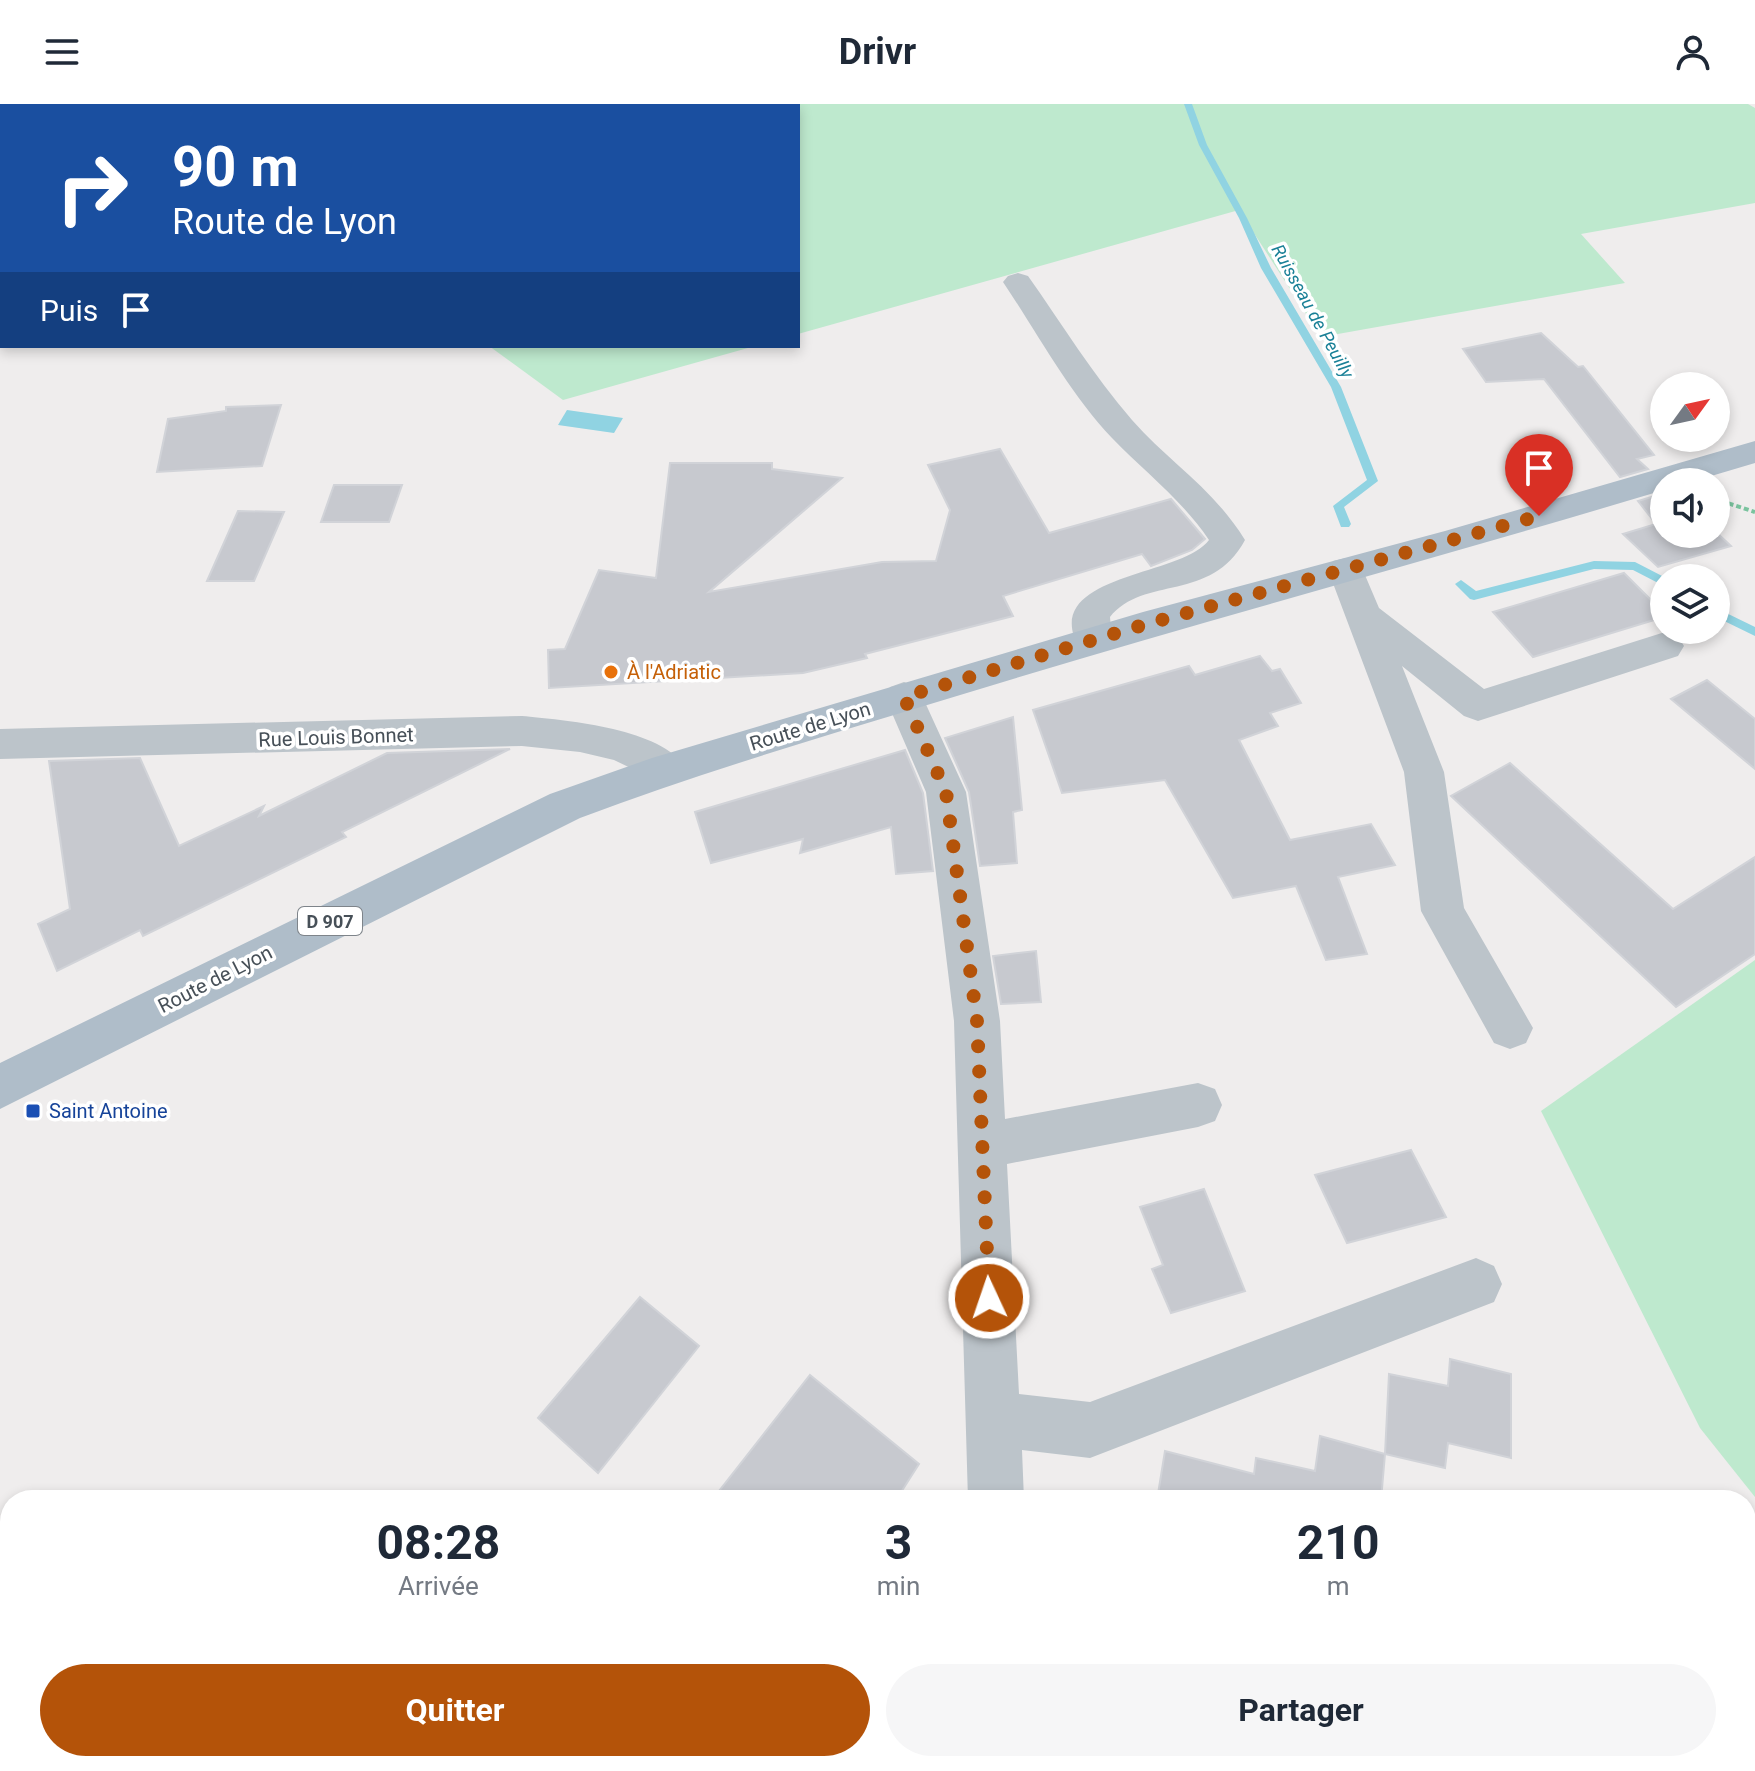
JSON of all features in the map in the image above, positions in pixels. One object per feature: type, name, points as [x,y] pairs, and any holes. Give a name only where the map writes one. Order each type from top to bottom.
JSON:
[{"type":"main road","name":"Route de Lyon","points":[[0,1087],[565,806],[666,769],[1093,640],[1755,452]]},
{"type":"street","points":[[1018,282],[1082,378],[1122,429],[1207,510],[1227,540],[1225,550],[1207,564],[1107,597],[1092,615],[1093,640]]},
{"type":"street","points":[[1346,570],[1424,772],[1443,911],[1510,1028]]},
{"type":"street","points":[[1364,616],[1478,706],[1665,646]]},
{"type":"street","points":[[904,697],[946,792],[977,1021],[996,1490]]},
{"type":"street","name":"Rue Louis Bonnet","points":[[0,744],[522,731],[580,737],[624,747],[666,769]]},
{"type":"street","points":[[983,1146],[1198,1105]]},
{"type":"street","points":[[995,1419],[1090,1430],[1476,1284]]},
{"type":"path","points":[[1730,504],[1755,512]]},
{"type":"green space","points":[[800,104],[1748,104],[1755,108],[1755,203],[1581,234],[1625,283],[1321,337],[1239,210],[800,333]]},
{"type":"green space","points":[[492,348],[748,348],[563,400]]},
{"type":"green space","points":[[1755,960],[1755,1490],[1749,1490],[1700,1428],[1541,1111]]},
{"type":"water","points":[[567,410],[623,418],[614,433],[558,425]]},
{"type":"building","points":[[1541,333],[1578,367],[1583,366],[1654,455],[1637,459],[1648,469],[1620,477],[1544,379],[1486,382],[1463,349]]},
{"type":"building","points":[[281,405],[262,466],[157,472],[168,419],[226,411],[226,407]]},
{"type":"building","points":[[1000,449],[1049,533],[1171,499],[1205,539],[1192,550],[1151,566],[1142,554],[1003,596],[1013,616],[803,673],[549,688],[548,650],[565,649],[599,570],[656,578],[670,463],[772,463],[772,469],[842,478],[709,592],[882,562],[936,561],[950,510],[928,465]]},
{"type":"building","points":[[334,485],[402,485],[389,522],[321,522]]},
{"type":"building","points":[[1650,497],[1650,516],[1638,501]]},
{"type":"building","points":[[238,511],[284,512],[254,581],[207,581]]},
{"type":"building","points":[[1650,526],[1650,548],[1724,548],[1668,564],[1655,564],[1623,534]]},
{"type":"building","points":[[1624,573],[1650,599],[1650,621],[1533,657],[1493,612]]},
{"type":"building","points":[[1260,656],[1272,671],[1280,669],[1301,703],[1270,713],[1278,726],[1239,740],[1290,840],[1371,824],[1395,865],[1338,877],[1367,954],[1326,960],[1296,886],[1233,898],[1165,780],[1062,793],[1033,710],[1189,666],[1195,675]]},
{"type":"building","points":[[1707,680],[1755,719],[1755,769],[1671,699]]},
{"type":"building","points":[[1013,717],[1022,810],[1013,812],[1017,863],[980,866],[969,792],[945,738]]},
{"type":"building","points":[[510,749],[342,832],[346,837],[143,936],[140,930],[57,971],[38,924],[70,909],[49,761],[140,758],[179,846],[264,806],[259,816],[387,753]]},
{"type":"building","points":[[905,750],[923,793],[933,871],[896,874],[891,827],[800,853],[803,839],[711,863],[695,812]]},
{"type":"building","points":[[1510,763],[1673,909],[1755,857],[1755,954],[1676,1007],[1451,796]]},
{"type":"building","points":[[1036,951],[1041,1002],[1001,1004],[993,956]]},
{"type":"building","points":[[1411,1150],[1446,1217],[1347,1243],[1315,1175]]},
{"type":"building","points":[[1204,1189],[1245,1291],[1171,1313],[1152,1269],[1163,1265],[1140,1207]]},
{"type":"building","points":[[640,1297],[699,1346],[598,1473],[538,1418]]},
{"type":"building","points":[[1450,1359],[1511,1374],[1511,1458],[1448,1443],[1445,1468],[1385,1454],[1389,1374],[1448,1386]]},
{"type":"building","points":[[810,1375],[919,1464],[902,1490],[720,1490]]},
{"type":"building","points":[[1320,1436],[1385,1454],[1382,1490],[1159,1490],[1165,1451],[1254,1474],[1256,1458],[1315,1471]]},
{"type":"waterway","name":"Ruisseau de Peuilly","points":[[1188,104],[1203,145],[1266,268],[1336,387],[1373,481],[1338,506],[1345,524]]},
{"type":"waterway","name":"Ruisseau de Peuilly","points":[[1461,584],[1474,596],[1594,565],[1635,566],[1650,574]]},
{"type":"waterway","name":"Ruisseau de Peuilly","points":[[1730,619],[1755,632]]},
{"type":"place","name":"À l'Adriatic","points":[[611,672]]},
{"type":"place","name":"Saint Antoine","points":[[33,1111]]},
{"type":"route","points":[[989,1298],[977,1021],[946,792],[904,697],[1143,625],[1539,516]]}]
